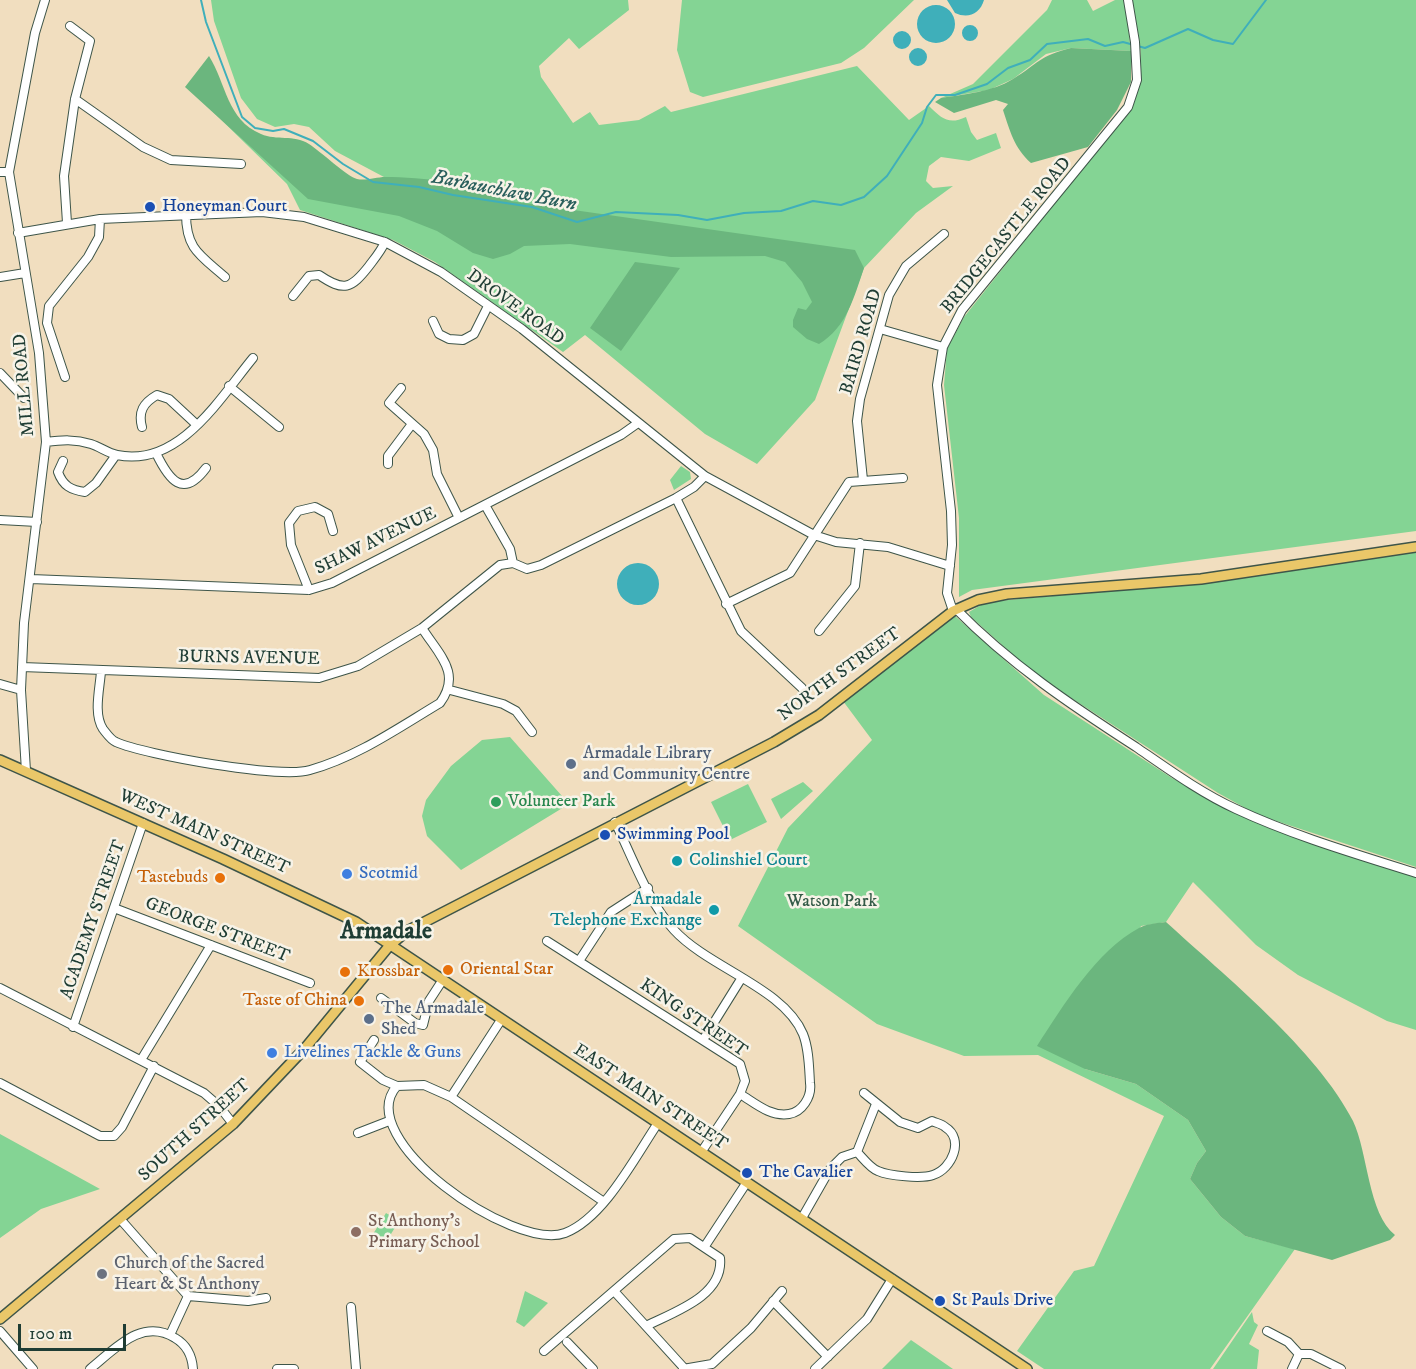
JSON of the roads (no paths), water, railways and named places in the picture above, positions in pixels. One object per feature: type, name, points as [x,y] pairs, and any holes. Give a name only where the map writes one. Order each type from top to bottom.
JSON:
[{"type":"main road","name":"NORTH STREET","points":[[390,945],[407,931],[774,742],[819,715],[954,610],[978,600],[1007,594],[1201,579],[1416,547]]},
{"type":"main road","name":"WEST MAIN STREET","points":[[0,760],[346,917],[390,945]]},
{"type":"main road","name":"EAST MAIN STREET","points":[[390,945],[1027,1369]]},
{"type":"main road","name":"SOUTH STREET","points":[[1,1317],[121,1220],[232,1124],[313,1039],[390,945]]},
{"type":"street","name":"MILL ROAD","points":[[26,771],[21,690],[24,623],[46,442],[39,353],[9,172],[35,33],[45,0]]},
{"type":"street","name":"BRIDGECASTLE ROAD","points":[[954,610],[947,593],[951,512],[937,385],[944,347],[962,310],[1128,107],[1137,80],[1135,42],[1128,0]]},
{"type":"street","points":[[68,223],[64,176],[75,99],[90,41],[70,26]]},
{"type":"street","points":[[75,99],[143,147],[171,160],[241,164]]},
{"type":"street","points":[[0,172],[9,172]]},
{"type":"street","name":"DROVE ROAD","points":[[18,233],[100,219],[262,212],[304,217],[385,242],[441,272],[522,329],[705,476],[814,535],[836,542],[888,547],[950,566]]},
{"type":"street","points":[[186,214],[186,235],[191,247],[225,277]]},
{"type":"street","points":[[66,377],[47,323],[50,306],[88,257],[99,237],[100,219]]},
{"type":"street","name":"BAIRD ROAD","points":[[862,480],[857,421],[860,399],[880,329],[897,279],[906,266],[944,234]]},
{"type":"street","points":[[293,296],[309,276],[319,275],[333,285],[346,286],[356,283],[385,242]]},
{"type":"street","points":[[0,277],[25,273]]},
{"type":"street","points":[[433,321],[439,334],[449,339],[463,340],[474,334],[488,306]]},
{"type":"street","points":[[880,329],[944,347]]},
{"type":"street","points":[[46,442],[68,439],[116,455],[138,457],[156,453],[179,441],[197,425],[253,358]]},
{"type":"street","points":[[0,373],[24,398]]},
{"type":"street","points":[[229,386],[279,427]]},
{"type":"street","points":[[401,388],[389,403],[424,434],[433,450],[437,474],[459,518]]},
{"type":"street","points":[[142,427],[139,417],[141,408],[157,395],[169,399],[197,425]]},
{"type":"street","name":"SHAW AVENUE","points":[[31,579],[309,590],[332,583],[621,435],[638,423]]},
{"type":"street","points":[[388,464],[388,456],[412,424]]},
{"type":"street","points":[[156,453],[165,473],[177,483],[189,485],[198,480],[206,468]]},
{"type":"street","points":[[63,461],[58,472],[62,482],[72,490],[85,492],[96,483],[116,455]]},
{"type":"street","name":"BURNS AVENUE","points":[[22,667],[319,678],[358,666],[422,628],[500,565],[513,563],[527,569],[541,565],[676,498],[694,487],[705,476]]},
{"type":"street","points":[[726,604],[790,573],[849,482],[903,478]]},
{"type":"street","points":[[676,498],[741,631],[802,688]]},
{"type":"street","points":[[485,504],[510,549],[513,563]]},
{"type":"street","points":[[309,590],[291,545],[289,523],[298,511],[315,507],[328,514],[333,531]]},
{"type":"street","points":[[0,520],[37,522]]},
{"type":"street","points":[[819,631],[855,586],[860,543]]},
{"type":"street","points":[[954,610],[1049,691],[1224,802],[1260,820],[1416,873]]},
{"type":"street","points":[[101,671],[98,712],[102,727],[114,741],[138,749],[273,773],[307,771],[344,759],[440,703],[450,690],[451,675],[422,628]]},
{"type":"street","points":[[0,684],[21,690]]},
{"type":"street","points":[[450,690],[503,704],[516,711],[532,732]]},
{"type":"street","points":[[615,822],[663,917],[683,939],[783,1006],[796,1020],[807,1046],[811,1088],[807,1100],[799,1110],[783,1115],[771,1113],[740,1094],[702,1151]]},
{"type":"street","name":"ACADEMY STREET","points":[[73,1027],[143,823]]},
{"type":"street","points":[[579,961],[611,912],[648,888]]},
{"type":"street","name":"GEORGE STREET","points":[[114,908],[310,982]]},
{"type":"street","name":"KING STREET","points":[[547,941],[740,1064],[745,1081],[740,1094]]},
{"type":"street","points":[[141,1060],[211,945]]},
{"type":"street","points":[[703,1040],[741,979]]},
{"type":"street","points":[[381,998],[415,1023],[423,1025],[429,1001],[442,981]]},
{"type":"street","points":[[0,988],[205,1094],[232,1124]]},
{"type":"street","points":[[451,1097],[501,1020]]},
{"type":"street","points":[[374,1040],[360,1062],[383,1080],[397,1086],[424,1085],[451,1097],[604,1202]]},
{"type":"street","points":[[0,1083],[100,1136],[114,1136],[122,1127],[154,1066]]},
{"type":"street","points":[[397,1086],[389,1103],[389,1121],[401,1143],[419,1163],[457,1195],[495,1220],[544,1234],[564,1234],[590,1218],[604,1202],[658,1123]]},
{"type":"street","points":[[857,1152],[875,1170],[891,1175],[932,1176],[944,1169],[954,1155],[955,1139],[947,1127],[932,1121],[918,1128],[900,1122],[864,1093]]},
{"type":"street","points":[[857,1152],[876,1104]]},
{"type":"street","points":[[358,1133],[389,1121]]},
{"type":"street","points":[[802,1218],[831,1169],[842,1156],[857,1152]]},
{"type":"street","points":[[705,1246],[747,1182]]},
{"type":"street","points":[[121,1220],[188,1296],[248,1301],[266,1298]]},
{"type":"street","points":[[544,1351],[674,1239],[690,1238],[720,1258],[721,1271],[714,1285],[698,1300],[646,1326]]},
{"type":"street","points":[[815,1369],[867,1319],[892,1279]]},
{"type":"street","points":[[614,1291],[684,1369],[712,1364],[751,1328],[782,1291]]},
{"type":"street","points":[[170,1335],[188,1296]]},
{"type":"street","points":[[773,1301],[828,1357]]},
{"type":"street","points":[[351,1306],[353,1369]]},
{"type":"street","points":[[90,1369],[133,1334],[153,1330],[170,1335],[187,1348],[193,1369]]},
{"type":"street","points":[[0,1331],[33,1369]]},
{"type":"street","points":[[1267,1331],[1288,1342],[1299,1354],[1311,1354],[1341,1369]]},
{"type":"street","points":[[567,1341],[592,1369]]},
{"type":"street","points":[[1292,1369],[1299,1354]]},
{"type":"street","points":[[277,1369],[294,1369]]},
{"type":"water","points":[[947,0],[984,0],[980,9],[973,14],[960,15],[955,13]]},
{"type":"water","points":[[936,5],[949,11],[955,24],[949,37],[936,43],[923,37],[917,24],[923,11]]},
{"type":"water","points":[[967,25],[973,25],[978,33],[976,39],[967,41],[962,36],[962,30]]},
{"type":"water","points":[[902,31],[908,34],[911,40],[908,46],[902,49],[896,46],[893,40],[896,34]]},
{"type":"water","points":[[918,48],[924,51],[927,57],[924,63],[918,66],[912,63],[909,57],[912,51]]},
{"type":"water","points":[[638,563],[653,569],[659,584],[653,599],[638,605],[623,599],[617,584],[623,569]]},
{"type":"waterway","name":"Barbauchlaw Burn","points":[[201,0],[206,22],[242,117],[255,128],[273,131],[284,129],[313,141],[343,164],[373,182],[419,187],[453,195],[532,207],[577,222],[616,212],[678,215],[707,220],[744,213],[781,211],[813,201],[841,205],[864,197],[887,176],[922,123],[927,107],[936,95],[955,95],[987,84],[1008,68],[1030,60],[1047,44],[1088,39],[1105,46],[1123,42],[1145,48],[1188,29],[1213,40],[1233,44],[1266,0]]},
{"type":"place","name":"Honeyman Court","points":[[150,207]]},
{"type":"place","name":"Armadale Library and Community Centre","points":[[571,764]]},
{"type":"place","name":"Volunteer Park","points":[[496,802]]},
{"type":"place","name":"Swimming Pool","points":[[605,835]]},
{"type":"place","name":"Colinshiel Court","points":[[677,861]]},
{"type":"place","name":"Scotmid","points":[[347,874]]},
{"type":"place","name":"Tastebuds","points":[[220,878]]},
{"type":"place","name":"Armadale Telephone Exchange","points":[[714,910]]},
{"type":"place","name":"Oriental Star","points":[[448,970]]},
{"type":"place","name":"Krossbar","points":[[345,972]]},
{"type":"place","name":"Taste of China","points":[[359,1001]]},
{"type":"place","name":"The Armadale Shed","points":[[369,1019]]},
{"type":"place","name":"Livelines Tackle & Guns","points":[[272,1053]]},
{"type":"place","name":"The Cavalier","points":[[747,1173]]},
{"type":"place","name":"St Anthony's Primary School","points":[[356,1232]]},
{"type":"place","name":"Church of the Sacred Heart & St Anthony","points":[[102,1274]]},
{"type":"place","name":"St Pauls Drive","points":[[940,1301]]},
{"type":"district","name":"Armadale","points":[[386,933]]},
{"type":"park label","name":"Watson Park","points":[[832,902]]}]
